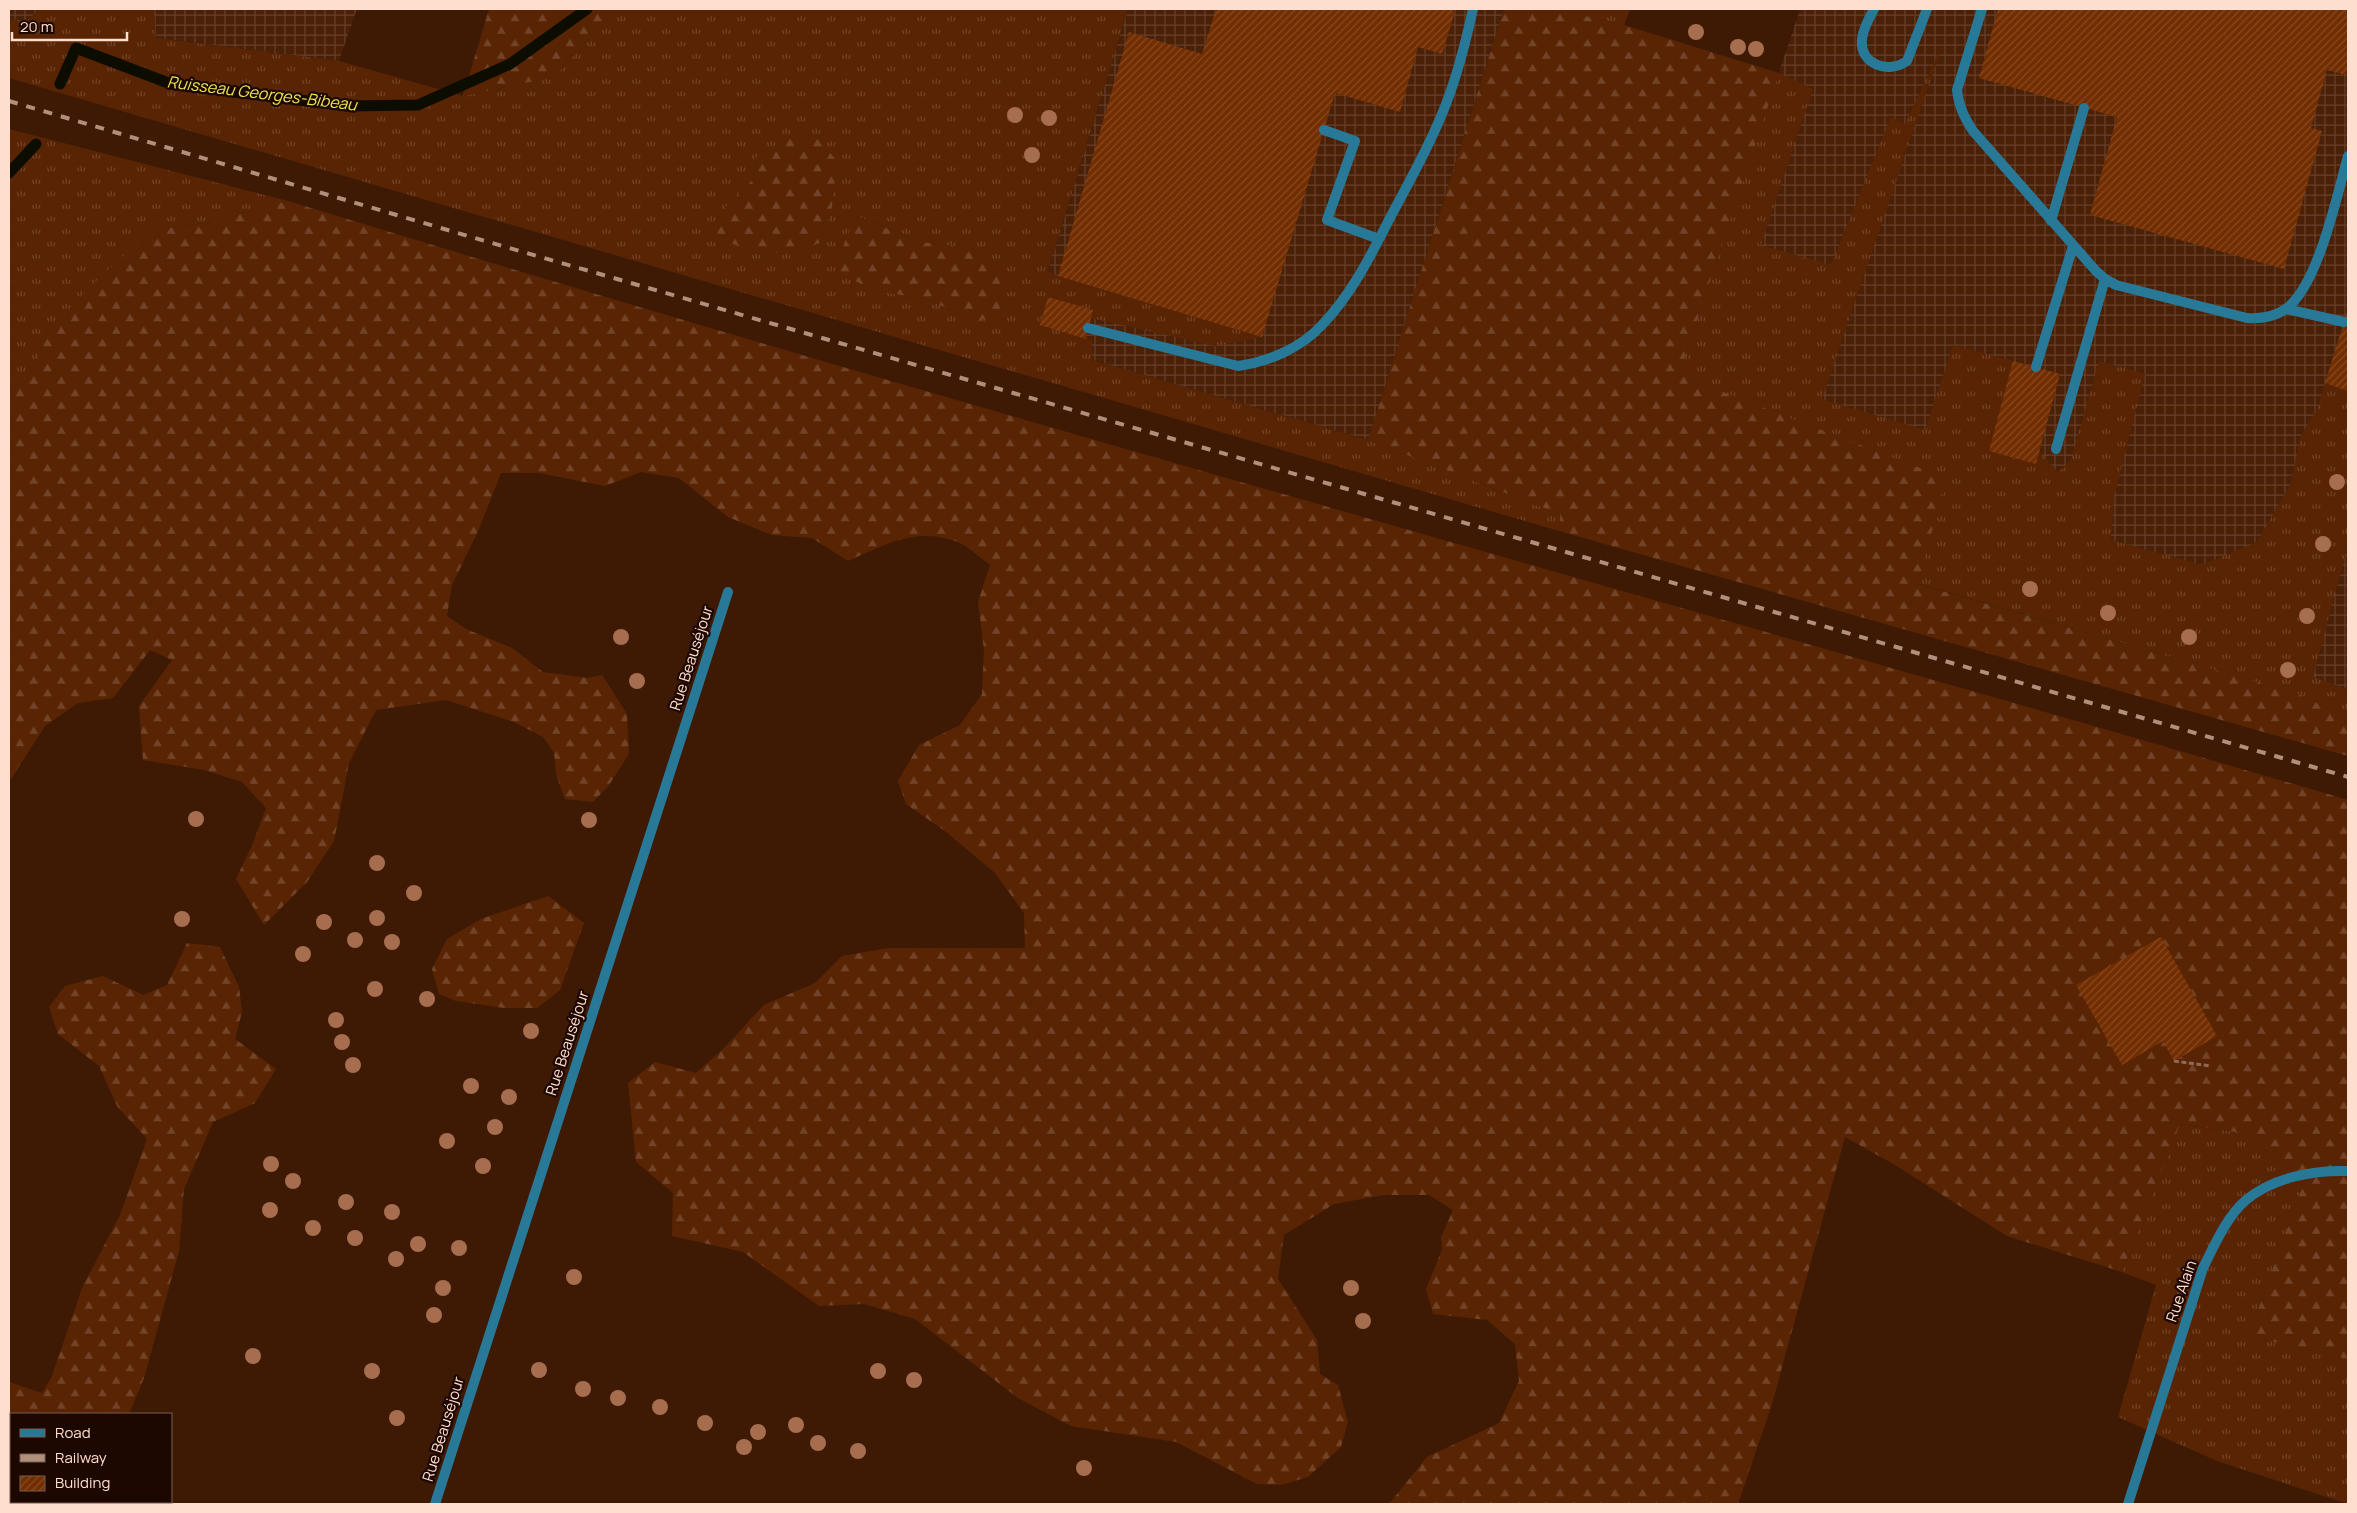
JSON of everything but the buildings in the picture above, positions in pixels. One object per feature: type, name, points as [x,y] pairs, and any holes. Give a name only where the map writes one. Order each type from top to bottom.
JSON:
[{"type":"street","points":[[1088,328],[1238,366],[1254,364],[1280,354],[1321,327],[1357,281],[1446,104],[1464,52],[1473,9]]},
{"type":"street","points":[[1874,9],[1862,39],[1863,49],[1867,58],[1883,68],[1901,66],[1907,61],[1927,9]]},
{"type":"street","points":[[1982,9],[1961,74],[1958,90],[1958,104],[1963,115],[1973,130],[2073,246],[2105,279],[2116,285],[2247,318],[2274,316],[2295,301],[2319,254],[2348,156]]},
{"type":"street","points":[[2051,221],[2084,108]]},
{"type":"street","points":[[1324,130],[1355,140],[1327,220],[1379,239]]},
{"type":"street","points":[[2036,368],[2073,246]]},
{"type":"street","points":[[2056,449],[2105,279]]},
{"type":"street","points":[[2286,309],[2344,322]]},
{"type":"street","name":"Rue Beauséjour","points":[[435,1504],[728,592]]},
{"type":"street","name":"Rue Alain","points":[[2128,1504],[2203,1268],[2222,1232],[2246,1200],[2275,1182],[2327,1170],[2348,1171]]},
{"type":"path","points":[[2174,1061],[2211,1066]]},
{"type":"shaded area","points":[[9,9],[357,9],[339,61],[9,19]]},
{"type":"shaded area","points":[[1128,9],[1504,9],[1368,440],[1027,341]]},
{"type":"shaded area","points":[[1800,9],[2348,9],[2348,709],[1917,583],[1679,375]]},
{"type":"green space","points":[[40,9],[154,9],[156,38],[339,61],[463,96],[554,77],[611,15],[628,9],[1128,9],[1048,271],[1058,276],[1262,337],[1215,346],[1091,318],[1093,310],[1048,297],[1040,325],[1092,340],[1092,360],[1368,440],[1560,514],[1559,531],[9,78],[9,19],[26,21]],"holes":[[[756,158],[771,253],[719,214],[754,178]],[[857,216],[922,242],[974,249],[976,322],[929,300],[874,290]]]},
{"type":"green space","points":[[489,9],[628,9],[611,15],[554,77],[463,96]]},
{"type":"green space","points":[[1504,9],[1556,9],[1624,25],[1779,73],[1679,375],[1946,478],[1918,584],[2298,694],[2348,718],[2348,756],[1559,531],[1560,514],[1368,440]]},
{"type":"green space","points":[[1556,9],[1630,9],[1624,25]]},
{"type":"green space","points":[[1942,46],[1822,399],[1925,430],[1953,345],[2013,361],[1989,451],[2036,464],[2039,452],[2058,472],[2071,460],[2099,361],[2145,374],[2114,497],[2111,540],[2202,565],[2257,542],[2291,483],[2301,435],[2317,410],[2325,383],[2348,391],[2348,545],[2313,677],[2348,689],[2348,718],[2298,694],[1917,583],[1679,375],[1779,73],[1813,89],[1761,245],[1831,265],[1891,117],[1905,124]]},
{"type":"green space","points":[[9,129],[288,201],[211,222],[152,230],[48,332],[27,381],[9,387]]},
{"type":"green space","points":[[785,139],[818,139],[837,161],[832,207],[823,241],[813,246],[778,253],[755,251],[730,243],[714,230],[719,214],[754,178],[756,157]]},
{"type":"green space","points":[[288,201],[802,355],[2348,800],[2348,1359],[2249,1336],[2306,1174],[2235,1132],[2180,1124],[2122,1272],[2007,1236],[1895,1165],[1845,1137],[1772,1404],[1738,1504],[1389,1504],[1427,1457],[1499,1423],[1519,1381],[1515,1344],[1487,1320],[1433,1314],[1426,1289],[1442,1250],[1441,1237],[1453,1210],[1429,1195],[1384,1195],[1334,1204],[1284,1235],[1278,1279],[1317,1340],[1320,1374],[1338,1385],[1348,1422],[1341,1447],[1308,1477],[1281,1485],[1257,1484],[1176,1442],[1071,1426],[1018,1398],[915,1319],[864,1304],[819,1306],[743,1252],[672,1236],[673,1193],[636,1162],[628,1083],[655,1062],[696,1073],[725,1047],[764,1005],[815,983],[842,956],[889,948],[1025,948],[1024,913],[995,873],[945,831],[906,804],[898,781],[919,745],[960,725],[982,694],[984,650],[978,602],[990,565],[968,548],[955,541],[926,536],[913,537],[887,544],[848,561],[812,538],[772,535],[728,517],[679,478],[641,472],[605,486],[539,473],[501,473],[479,529],[452,585],[447,616],[466,629],[512,648],[543,672],[588,678],[602,675],[627,714],[629,754],[609,785],[593,802],[565,799],[556,774],[554,753],[543,737],[514,722],[446,700],[376,710],[349,763],[334,841],[307,882],[264,925],[236,879],[253,843],[266,808],[242,782],[204,770],[143,760],[139,706],[172,660],[150,650],[113,698],[78,703],[45,726],[9,782],[9,387],[27,381],[48,332],[100,277],[152,230],[211,222]]},
{"type":"green space","points":[[856,216],[922,242],[974,249],[1000,264],[1006,287],[999,313],[976,322],[929,300],[874,290],[838,273],[844,244]]},
{"type":"green space","points":[[548,896],[584,923],[560,990],[537,1008],[504,1008],[456,1001],[439,994],[432,969],[447,939],[481,919]]},
{"type":"green space","points":[[187,943],[220,947],[239,987],[242,1012],[235,1039],[276,1069],[255,1103],[213,1122],[184,1189],[179,1251],[144,1378],[129,1413],[10,1413],[10,1503],[121,1504],[9,1504],[9,1382],[42,1393],[52,1376],[82,1288],[120,1215],[147,1139],[117,1106],[99,1066],[58,1034],[49,1007],[65,986],[103,976],[143,995],[167,985]]},
{"type":"green space","points":[[2179,1124],[2235,1132],[2306,1174],[2249,1336],[2348,1359],[2348,1504],[2217,1461],[2118,1417],[2156,1285],[2122,1272]]},
{"type":"waterway","name":"Ruisseau Georges-Bibeau","points":[[60,84],[76,48],[171,84],[347,106],[418,105],[510,64],[587,9]]},
{"type":"waterway","name":"Ruisseau Georges-Bibeau","points":[[9,173],[36,144]]},
{"type":"railway","points":[[9,101],[485,241],[2348,777]]}]
